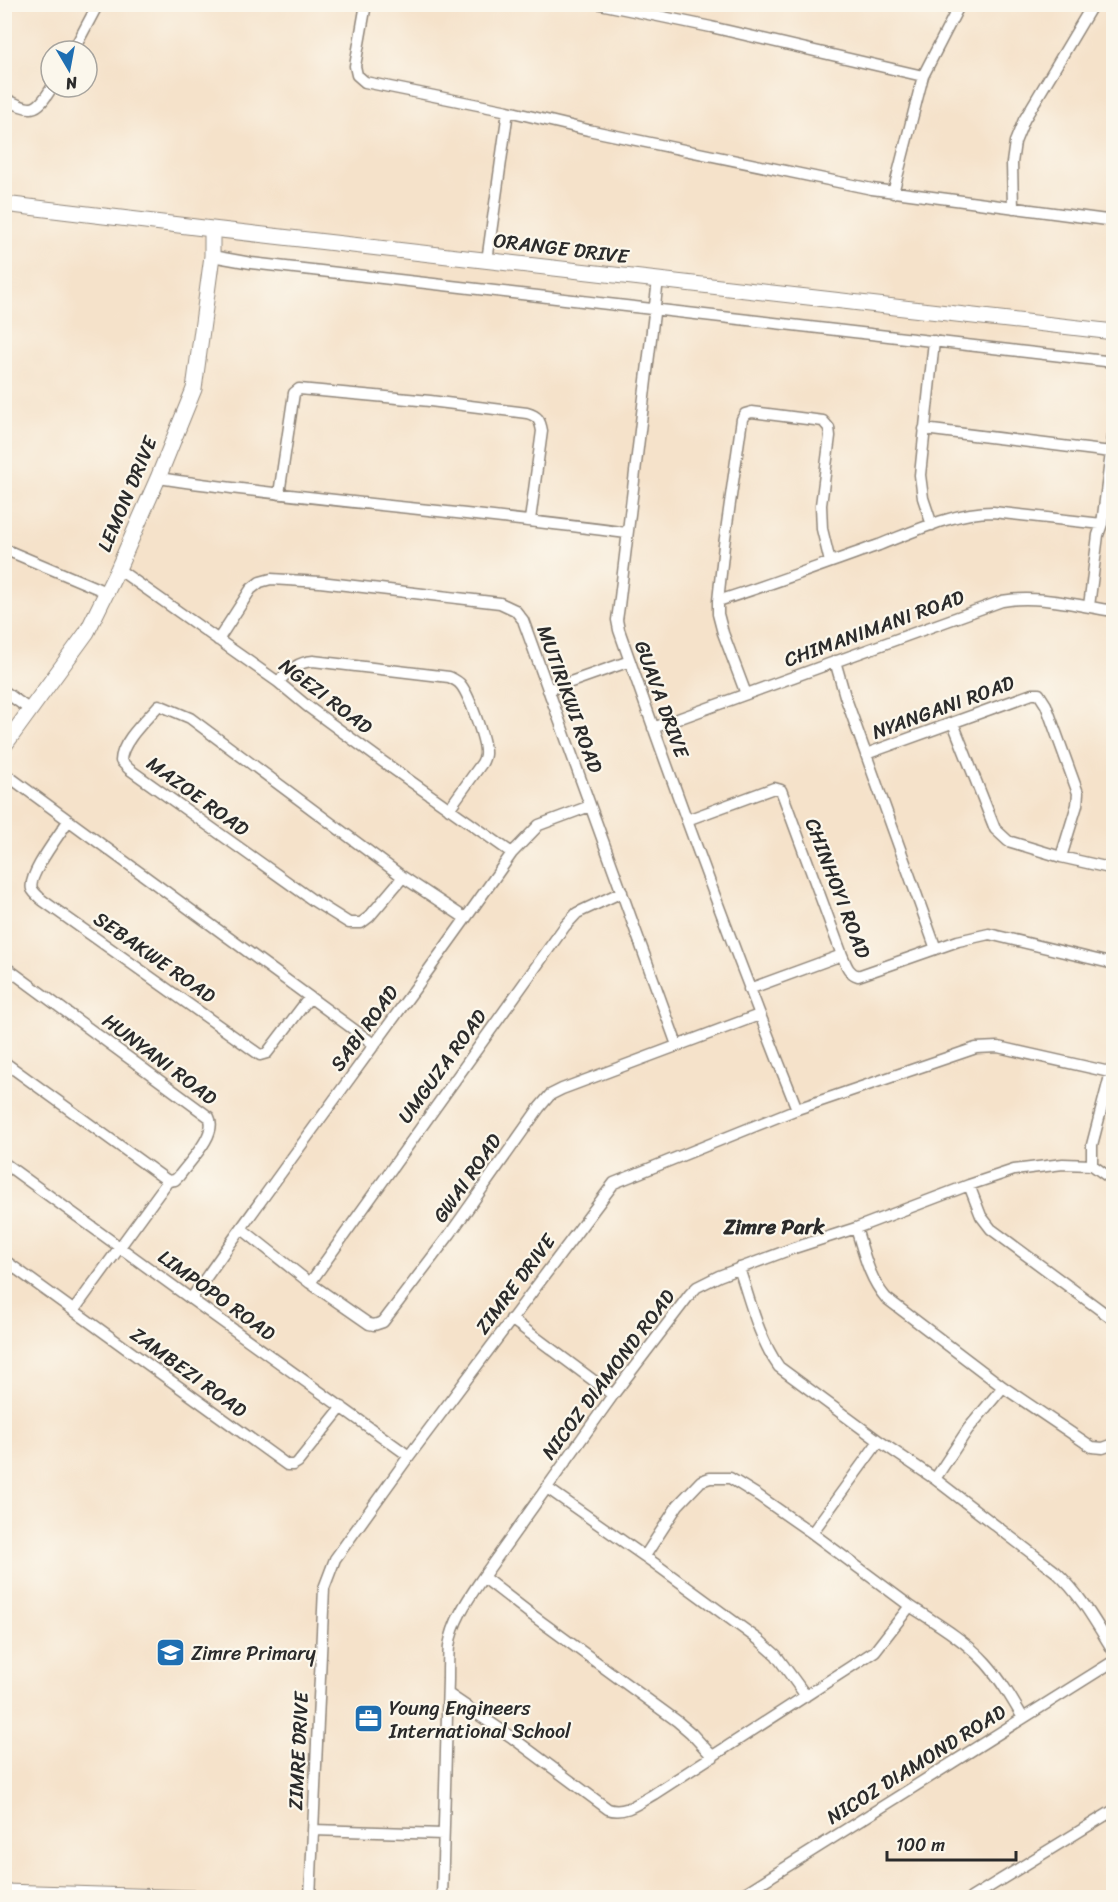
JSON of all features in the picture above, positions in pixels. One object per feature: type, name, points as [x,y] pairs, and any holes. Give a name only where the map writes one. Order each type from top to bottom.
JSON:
[{"type":"street","points":[[79,39],[98,4]]},
{"type":"street","points":[[366,4],[355,66],[357,75],[365,82],[892,193],[1113,221]]},
{"type":"street","points":[[600,4],[690,22],[923,76]]},
{"type":"street","points":[[892,193],[923,76],[960,4]]},
{"type":"street","points":[[1013,208],[1012,163],[1015,142],[1024,120],[1093,4]]},
{"type":"street","points":[[1107,4],[1113,8]]},
{"type":"street","points":[[4,98],[24,108],[34,108],[44,99]]},
{"type":"street","points":[[487,261],[508,111]]},
{"type":"street","name":"ORANGE DRIVE","points":[[4,204],[1113,332]]},
{"type":"street","name":"LEMON DRIVE","points":[[4,746],[87,632],[118,569],[194,389],[212,256],[212,229]]},
{"type":"street","points":[[212,256],[262,264],[1113,362]]},
{"type":"street","name":"GUAVA DRIVE","points":[[658,280],[617,620],[653,728],[796,1109]]},
{"type":"street","points":[[932,525],[923,498],[920,475],[934,341]]},
{"type":"street","points":[[279,494],[294,393],[299,389],[430,401],[536,415],[542,431],[530,520]]},
{"type":"street","points":[[746,694],[718,614],[724,545],[742,419],[745,414],[752,412],[824,421],[829,428],[831,436],[821,505],[822,529],[830,562]]},
{"type":"street","points":[[924,429],[1111,452]]},
{"type":"street","points":[[1089,606],[1098,535],[1102,524],[1113,429]]},
{"type":"street","points":[[158,478],[627,533]]},
{"type":"street","points":[[718,601],[782,581],[932,525],[979,512],[1102,524]]},
{"type":"street","points":[[4,549],[106,592]]},
{"type":"street","name":"NGEZI ROAD","points":[[118,569],[513,853]]},
{"type":"street","name":"MUTIRIKWI ROAD","points":[[218,640],[251,589],[260,582],[271,579],[320,582],[500,603],[515,610],[521,617],[677,1045]]},
{"type":"street","name":"CHIMANIMANI ROAD","points":[[653,728],[1002,601],[1033,600],[1113,611]]},
{"type":"street","points":[[278,682],[296,665],[304,661],[313,661],[449,677],[459,682],[477,721],[485,756],[449,809]]},
{"type":"street","points":[[548,690],[630,661]]},
{"type":"street","points":[[835,661],[845,696],[936,949]]},
{"type":"street","points":[[4,691],[30,710]]},
{"type":"street","name":"NYANGANI ROAD","points":[[866,754],[1032,694],[1041,696],[1078,794],[1077,805],[1061,857]]},
{"type":"street","name":"MAZOE ROAD","points":[[403,877],[369,917],[361,922],[349,923],[314,901],[129,769],[121,760],[122,751],[159,705],[178,712],[234,750],[403,877],[465,918]]},
{"type":"street","points":[[953,723],[995,829],[1001,836],[1008,841],[1061,857],[1113,869]]},
{"type":"street","points":[[4,773],[375,1045]]},
{"type":"street","name":"CHINHOYI ROAD","points":[[687,820],[774,788],[782,790],[842,955],[852,974],[858,976],[975,936],[989,934],[1113,964]]},
{"type":"street","name":"SABI ROAD","points":[[191,1299],[513,853],[539,825],[590,806]]},
{"type":"street","name":"SEBAKWE ROAD","points":[[68,821],[36,869],[31,881],[33,891],[42,900],[260,1055],[267,1053],[309,998]]},
{"type":"street","name":"UMGUZA ROAD","points":[[310,1283],[565,926],[577,913],[622,892]]},
{"type":"street","points":[[750,989],[842,955]]},
{"type":"street","name":"HUNYANI ROAD","points":[[4,966],[209,1117],[212,1129],[208,1138],[179,1176],[175,1180],[168,1181]]},
{"type":"street","name":"GWAI ROAD","points":[[242,1229],[310,1283],[369,1324],[383,1322],[450,1234],[550,1095],[759,1015]]},
{"type":"street","name":"ZIMRE DRIVE","points":[[310,1898],[324,1588],[335,1559],[409,1456],[614,1183],[796,1109],[976,1048],[998,1047],[1112,1073]]},
{"type":"street","points":[[4,1062],[168,1181],[74,1310]]},
{"type":"street","points":[[1112,1073],[1092,1145],[1092,1165],[1113,1181]]},
{"type":"street","name":"LIMPOPO ROAD","points":[[4,1163],[409,1456]]},
{"type":"street","name":"NICOZ DIAMOND ROAD","points":[[442,1898],[449,1645],[454,1628],[465,1605],[483,1577],[690,1294],[697,1287],[718,1276],[1014,1170],[1063,1164],[1092,1165]]},
{"type":"street","points":[[969,1185],[981,1216],[991,1229],[1113,1320]]},
{"type":"street","points":[[856,1228],[869,1273],[886,1298],[1003,1387],[1092,1447],[1103,1448],[1113,1444]]},
{"type":"street","name":"ZAMBEZI ROAD","points":[[4,1260],[287,1465],[298,1462],[342,1407]]},
{"type":"street","points":[[739,1269],[763,1336],[779,1367],[935,1479],[1056,1572],[1071,1586],[1088,1609],[1113,1652]]},
{"type":"street","points":[[511,1319],[614,1395]]},
{"type":"street","points":[[935,1479],[968,1429],[1003,1387]]},
{"type":"street","points":[[812,1533],[879,1441]]},
{"type":"street","points":[[645,1556],[678,1504],[701,1481],[710,1478],[730,1478],[812,1533],[968,1647],[985,1662],[1001,1682],[1023,1718]]},
{"type":"street","points":[[547,1488],[645,1556],[750,1634],[776,1655],[806,1696]]},
{"type":"street","points":[[483,1577],[691,1732],[712,1757]]},
{"type":"street","points":[[448,1694],[510,1736],[600,1803],[613,1811],[626,1810],[875,1651],[910,1606]]},
{"type":"street","name":"NICOZ DIAMOND ROAD","points":[[737,1898],[1113,1660]]},
{"type":"street","points":[[971,1898],[1113,1810]]},
{"type":"street","points":[[313,1830],[442,1834]]},
{"type":"street","points":[[4,1892],[197,1898]]},
{"type":"place","name":"Zimre Primary","points":[[170,1653]]},
{"type":"place","name":"Young Engineers International School","points":[[368,1719]]},
{"type":"district","name":"Zimre Park","points":[[774,1227]]}]
